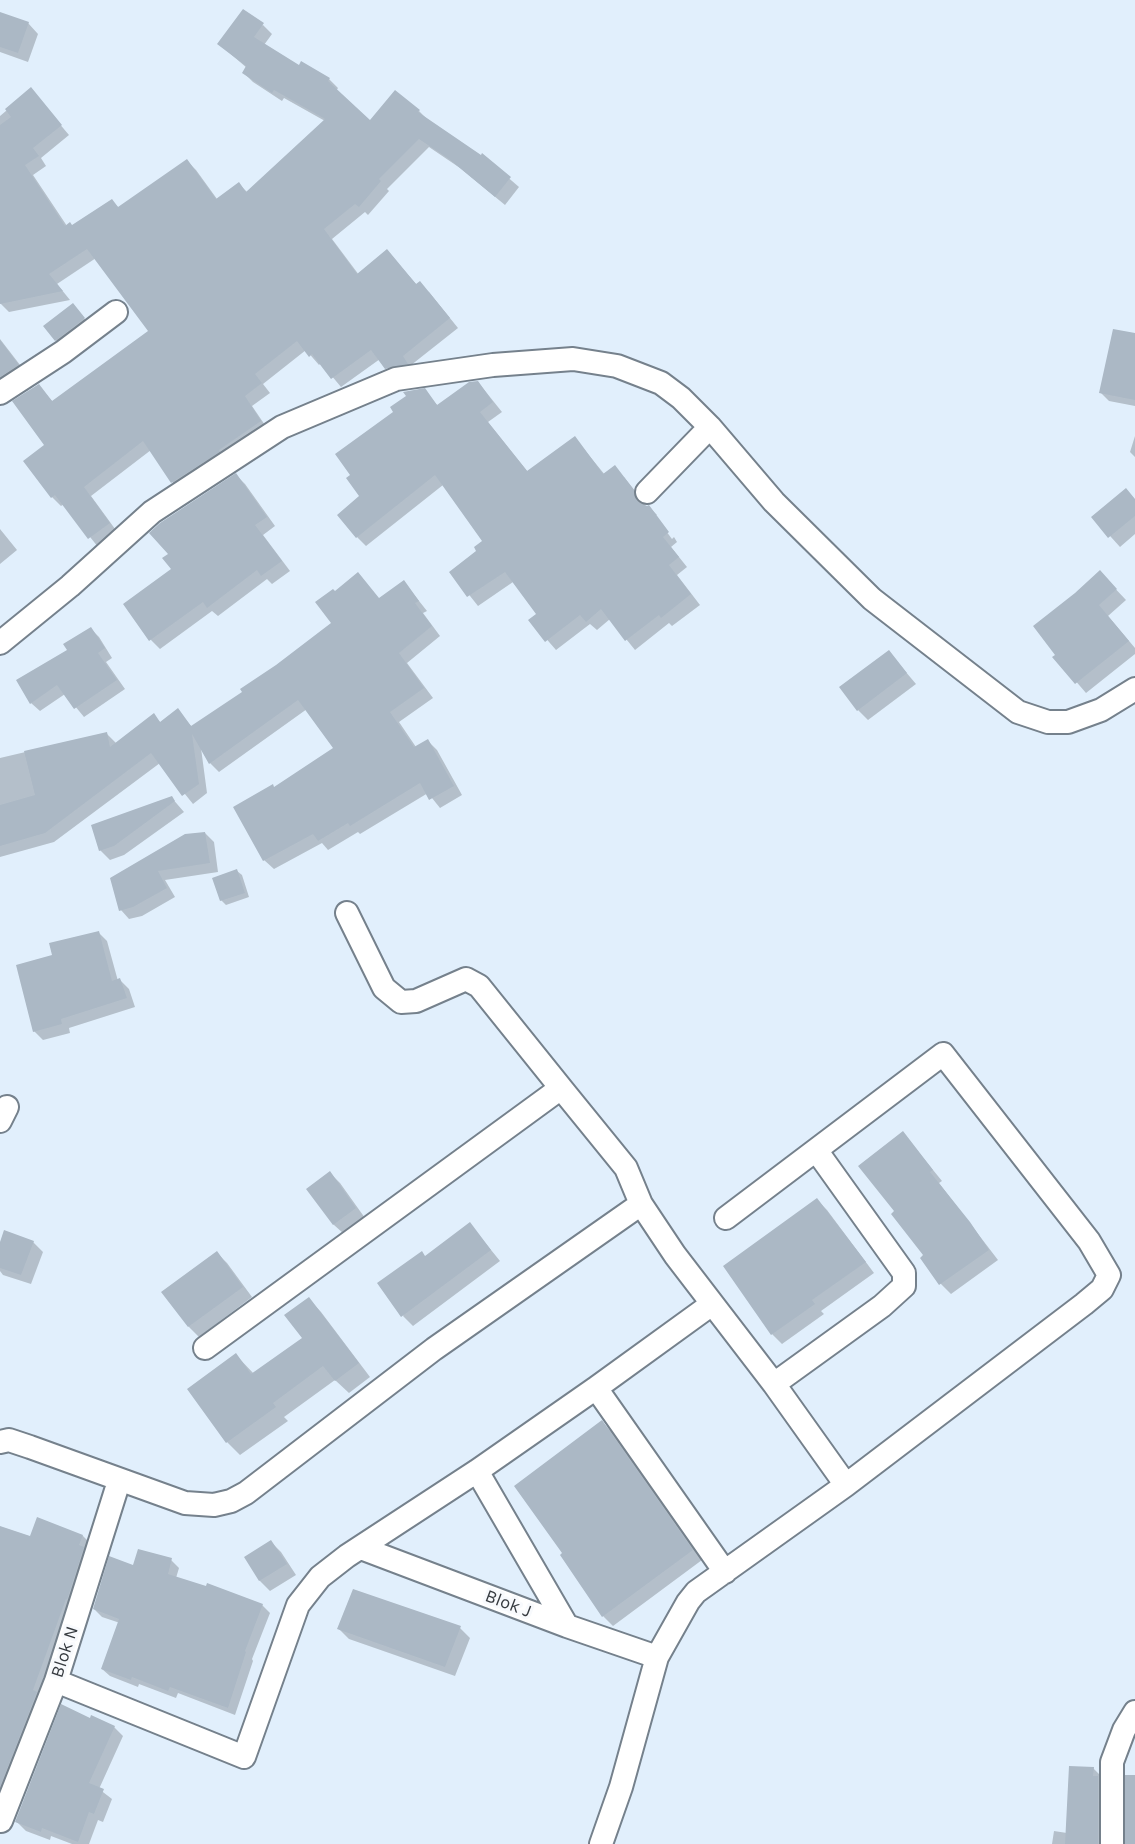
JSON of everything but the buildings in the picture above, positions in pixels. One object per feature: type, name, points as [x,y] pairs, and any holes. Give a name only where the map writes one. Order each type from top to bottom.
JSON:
[{"type":"street","points":[[0,393],[63,352],[116,312]]},
{"type":"street","points":[[0,643],[70,586],[152,512],[282,427],[396,379],[493,365],[573,359],[617,366],[661,382],[710,427],[774,502],[872,599],[1018,712],[1048,722],[1068,722],[1101,711],[1135,689]]},
{"type":"street","points":[[647,492],[710,427]]},
{"type":"street","points":[[347,913],[384,988],[401,1002],[416,1001],[466,979],[479,986],[626,1168],[641,1204],[675,1255],[774,1383],[846,1485]]},
{"type":"street","points":[[601,1844],[621,1787],[657,1657],[696,1592],[846,1485],[1084,1304],[1102,1289],[1109,1275],[1089,1241],[943,1054],[726,1218]]},
{"type":"street","points":[[205,1348],[561,1088]]},
{"type":"street","points":[[774,1383],[882,1306],[904,1286],[904,1273],[816,1150]]},
{"type":"street","points":[[0,1442],[9,1440],[185,1503],[214,1505],[231,1501],[246,1492],[434,1348],[641,1204]]},
{"type":"street","points":[[56,1681],[244,1756],[298,1605],[320,1577],[347,1556],[477,1471],[712,1304]]},
{"type":"street","points":[[596,1388],[725,1572]]},
{"type":"street","points":[[477,1471],[567,1626]]},
{"type":"street","name":"Blok N","points":[[2,1821],[56,1681],[118,1480]]},
{"type":"street","name":"Blok J","points":[[361,1548],[567,1626],[657,1657]]},
{"type":"street","points":[[1112,1844],[1112,1762],[1124,1730],[1135,1712]]}]
